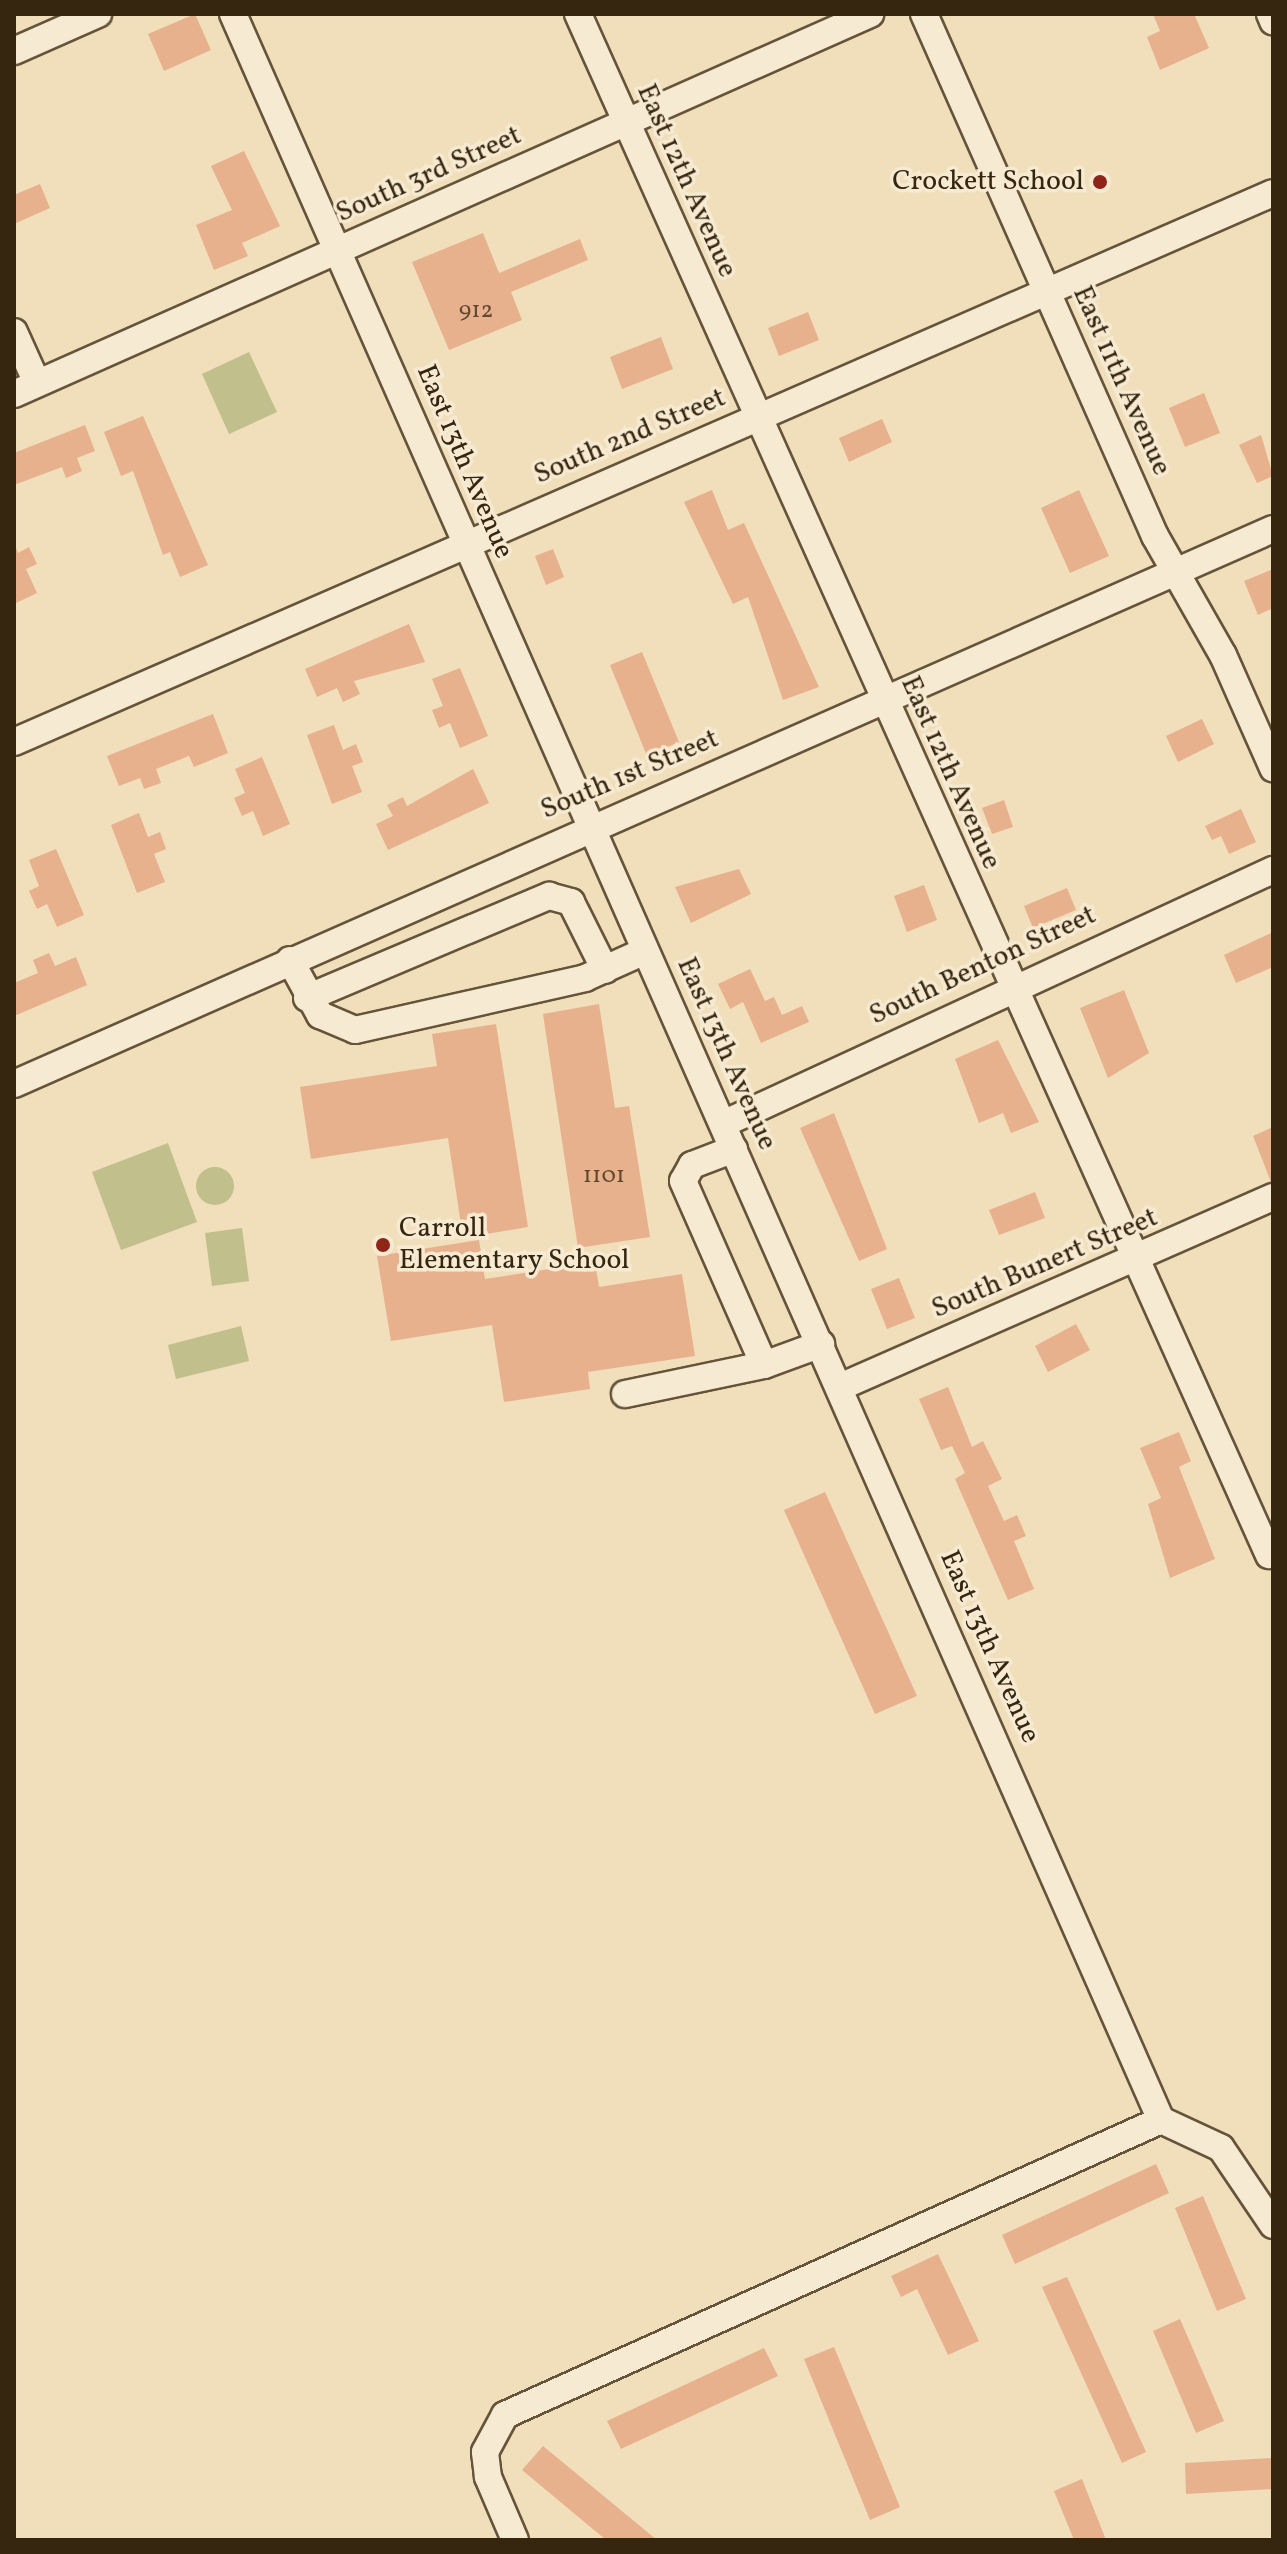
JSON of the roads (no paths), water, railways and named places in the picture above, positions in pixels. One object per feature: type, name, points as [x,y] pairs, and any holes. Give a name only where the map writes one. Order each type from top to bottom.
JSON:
[{"type":"street","points":[[14,51],[98,14]]},
{"type":"street","name":"East 13th Avenue","points":[[233,14],[463,544],[821,1344],[1161,2120]]},
{"type":"street","name":"East 12th Avenue","points":[[578,14],[1009,986],[1269,1555]]},
{"type":"street","name":"South 3rd Street","points":[[26,388],[870,14]]},
{"type":"street","name":"East 11th Avenue","points":[[924,14],[1047,293],[1177,575],[1273,768]]},
{"type":"street","points":[[1270,14],[1273,21]]},
{"type":"street","name":"South 2nd Street","points":[[14,742],[1273,193]]},
{"type":"street","points":[[14,332],[26,388]]},
{"type":"street","name":"South 1st Street","points":[[14,1084],[589,826],[1177,575],[1273,529]]},
{"type":"street","name":"South Benton Street","points":[[723,1124],[1009,986],[1273,870]]},
{"type":"street","points":[[307,998],[549,896],[571,902],[605,970]]},
{"type":"street","points":[[290,960],[307,998],[329,1022],[355,1030],[605,970],[645,951]]},
{"type":"street","points":[[734,1149],[692,1165],[683,1181],[764,1365]]},
{"type":"street","name":"South Bunert Street","points":[[840,1387],[1135,1261],[1273,1197]]},
{"type":"street","points":[[625,1394],[764,1365],[821,1344]]},
{"type":"street","points":[[515,2540],[485,2452],[505,2415],[1161,2120],[1221,2148],[1273,2225]]},
{"type":"place","name":"Crockett School","points":[[1100,182]]},
{"type":"place","name":"Carroll Elementary School","points":[[383,1245]]}]
